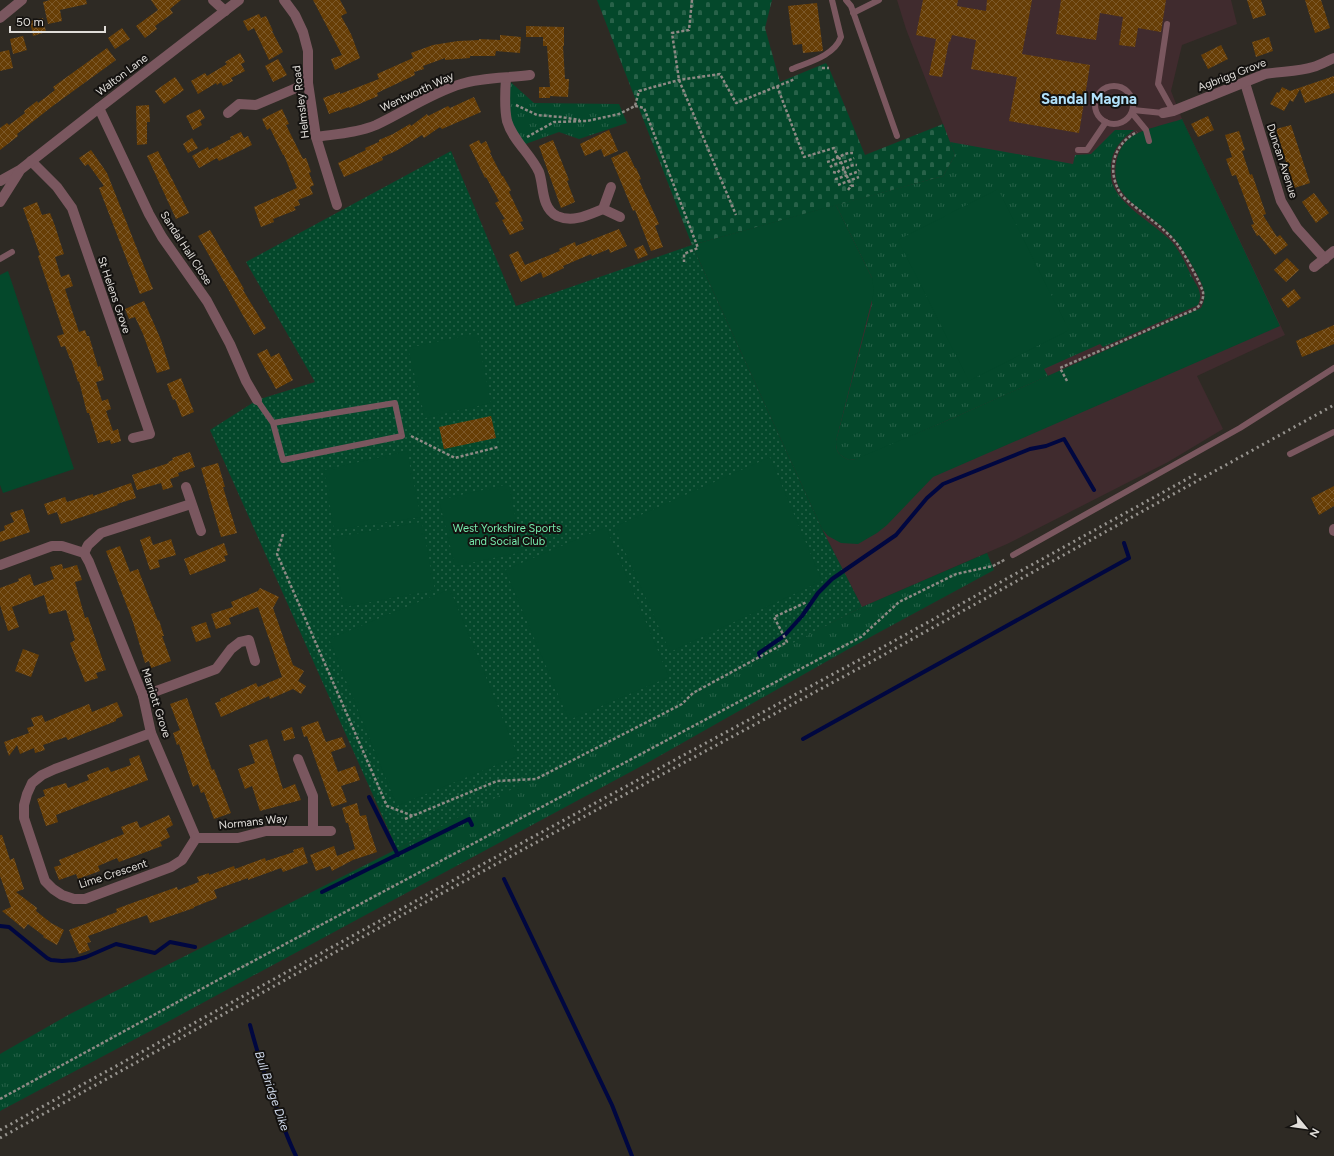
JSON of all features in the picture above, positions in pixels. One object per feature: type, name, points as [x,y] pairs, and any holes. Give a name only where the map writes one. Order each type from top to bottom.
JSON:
[{"type":"street","points":[[0,18],[22,0]]},
{"type":"street","points":[[213,0],[225,11]]},
{"type":"street","name":"Walton Lane","points":[[0,181],[20,170],[239,0]]},
{"type":"street","name":"Helmsley Road","points":[[284,0],[295,15],[303,32],[308,52],[308,83],[316,137],[337,204]]},
{"type":"street","name":"Agbrigg Grove","points":[[1163,113],[1173,111],[1265,74],[1313,67],[1334,58]]},
{"type":"street","name":"Wentworth Way","points":[[316,137],[352,132],[375,125],[434,95],[461,84],[482,80],[530,76]]},
{"type":"street","points":[[506,78],[505,100],[507,119],[511,133],[531,158],[539,173],[546,204],[556,215],[569,219],[582,218],[603,209],[620,216]]},
{"type":"street","points":[[228,113],[239,104],[256,105],[308,83]]},
{"type":"street","name":"Duncan Avenue","points":[[1245,83],[1281,201],[1297,228],[1325,259]]},
{"type":"street","name":"Sandal Hall Close","points":[[99,108],[149,214],[162,237],[207,301],[230,344],[246,381],[257,400]]},
{"type":"street","name":"St Helens Grove","points":[[30,161],[57,187],[72,208],[150,434],[134,438]]},
{"type":"street","name":"Walton Lane","points":[[0,202],[20,170]]},
{"type":"street","points":[[603,209],[611,187]]},
{"type":"street","points":[[1314,267],[1334,252]]},
{"type":"street","points":[[186,487],[201,531]]},
{"type":"street","points":[[0,565],[52,546],[62,546],[84,553],[91,542],[101,533],[191,504]]},
{"type":"street","name":"Marriott Grove","points":[[84,553],[143,696],[151,733],[196,838]]},
{"type":"street","points":[[143,696],[216,669],[231,649],[240,642],[249,640],[255,661]]},
{"type":"street","name":"Lime Crescent","points":[[151,733],[54,769],[32,783],[24,805],[24,818],[45,881],[62,895],[74,899],[85,899],[171,867],[182,860],[196,838]]},
{"type":"street","points":[[298,759],[313,796],[313,830]]},
{"type":"street","name":"Normans Way","points":[[196,838],[238,838],[266,831],[331,831]]},
{"type":"lane","points":[[792,69],[827,54],[839,42],[841,37],[832,0]]},
{"type":"lane","points":[[846,0],[854,13],[897,136]]},
{"type":"lane","points":[[854,13],[879,0]]},
{"type":"lane","points":[[1167,24],[1158,84],[1173,111]]},
{"type":"lane","points":[[1109,86],[1116,86],[1128,91],[1132,97],[1134,103],[1132,112],[1124,122],[1112,124],[1100,119],[1095,107],[1096,100],[1103,89],[1109,86]]},
{"type":"lane","points":[[1132,112],[1163,113]]},
{"type":"lane","points":[[1132,112],[1146,130],[1149,141]]},
{"type":"lane","points":[[1078,150],[1087,150],[1106,122]]},
{"type":"lane","points":[[0,259],[12,252]]},
{"type":"lane","points":[[1013,554],[1240,428],[1334,368]]},
{"type":"lane","points":[[257,400],[273,423],[283,460],[402,436],[395,403],[273,423]]},
{"type":"lane","points":[[1290,454],[1334,432]]},
{"type":"path","points":[[692,0],[689,30],[672,33],[679,80],[736,215]]},
{"type":"path","points":[[821,68],[829,68]]},
{"type":"path","points":[[635,106],[639,91],[679,80],[720,74],[736,103],[799,77]]},
{"type":"path","points":[[777,86],[804,157],[834,148],[851,186]]},
{"type":"path","points":[[505,100],[537,116],[561,117],[587,121]]},
{"type":"path","points":[[517,141],[526,138],[554,122],[587,121],[619,114],[635,106],[644,108],[698,248],[684,254],[684,262]]},
{"type":"path","points":[[1067,380],[1060,368],[1196,308],[1201,305],[1203,299],[1203,293],[1198,281],[1178,245],[1122,196],[1117,189],[1114,178],[1114,157],[1126,138],[1144,127]]},
{"type":"path","points":[[827,162],[839,158],[851,157]]},
{"type":"path","points":[[830,167],[833,164],[842,163],[851,157]]},
{"type":"path","points":[[851,157],[857,165]]},
{"type":"path","points":[[833,172],[837,173],[840,170],[844,170],[851,157]]},
{"type":"path","points":[[836,180],[838,177],[857,171]]},
{"type":"path","points":[[839,184],[849,182],[859,177]]},
{"type":"path","points":[[848,190],[851,186],[856,185]]},
{"type":"path","points":[[401,432],[455,458],[498,447]]},
{"type":"path","points":[[282,534],[277,554],[388,806],[413,816]]},
{"type":"path","points":[[0,1099],[223,977],[861,637],[899,602],[956,574],[993,566],[1013,554]]},
{"type":"path","points":[[405,819],[497,781],[536,780],[682,704],[693,693],[787,642],[774,617],[806,602]]},
{"type":"shaded area","points":[[897,0],[1231,0],[1237,24],[1182,45],[1171,91],[1182,119],[1285,335],[1197,376],[1223,429],[1168,462],[1007,544],[862,607],[822,529],[692,245],[943,176],[955,155],[906,29]]},
{"type":"green space","points":[[597,0],[772,0],[765,28],[780,82],[826,63],[865,155],[943,124],[955,155],[943,176],[692,245]]},
{"type":"green space","points":[[506,78],[534,103],[619,104],[627,123],[579,139],[559,132],[520,146],[511,133]]},
{"type":"green space","points":[[1182,119],[1280,326],[933,477],[887,525],[877,533],[858,544],[841,543],[828,536],[822,529],[692,245],[836,205],[872,278],[874,292],[836,441],[837,451],[840,455],[849,460],[856,459],[946,421],[1201,308],[1204,299],[1203,287],[1183,250],[1161,225],[1126,197],[1118,186],[1115,171],[1121,148],[1131,137],[1155,127]]},
{"type":"green space","points":[[1115,130],[1134,130],[1122,140],[1112,158],[1111,177],[1113,185],[1117,193],[1130,207],[1170,240],[1177,248],[1199,291],[1200,297],[1198,305],[1103,347],[1100,344],[1044,369],[1048,376],[862,458],[849,460],[840,455],[837,451],[836,441],[872,304],[872,278],[836,205],[943,176],[955,155],[950,142],[1073,164],[1075,155],[1091,154]]},
{"type":"green space","name":"West Yorkshire Sports and Social Club","points":[[451,151],[516,306],[692,245],[822,529],[862,607],[397,849],[210,430],[257,400],[315,382],[246,262]]},
{"type":"green space","points":[[998,189],[1069,330],[969,381],[898,240]]},
{"type":"green space","points":[[8,271],[74,469],[3,493],[0,485],[0,275]]},
{"type":"green space","points":[[477,333],[491,403],[425,418],[408,348]]},
{"type":"green space","points":[[407,451],[421,517],[334,530],[324,470]]},
{"type":"green space","points":[[770,457],[822,581],[670,652],[614,527]]},
{"type":"green space","points":[[509,484],[522,552],[455,566],[439,500]]},
{"type":"green space","points":[[422,522],[435,590],[344,607],[331,538]]},
{"type":"green space","points":[[606,527],[669,677],[569,720],[505,570]]},
{"type":"green space","points":[[987,553],[994,570],[852,647],[647,763],[0,1111],[0,1054],[70,1014],[397,849],[693,693],[862,607]]},
{"type":"green space","points":[[450,589],[518,756],[397,806],[329,639]]},
{"type":"building","points":[[50,0],[86,0],[87,4],[60,10],[62,21],[48,24],[43,2]]},
{"type":"building","points":[[151,0],[181,0],[170,9],[173,13],[155,26],[157,29],[145,38],[136,26],[158,10]]},
{"type":"building","points":[[313,0],[340,0],[347,13],[341,16],[351,34],[360,58],[335,70],[331,59],[342,55]]},
{"type":"building","points":[[923,0],[958,0],[957,6],[986,11],[987,0],[1032,0],[1022,54],[1090,65],[1079,133],[1009,121],[1017,77],[971,69],[976,40],[952,35],[950,42],[949,41],[942,77],[929,75],[936,39],[916,35]]},
{"type":"building","points":[[1061,0],[1166,0],[1161,32],[1138,28],[1135,47],[1119,45],[1123,17],[1100,13],[1096,40],[1056,34]]},
{"type":"building","points":[[1247,0],[1261,0],[1266,15],[1253,19]]},
{"type":"building","points":[[1305,0],[1321,0],[1330,28],[1315,33]]},
{"type":"building","points":[[817,3],[823,51],[803,53],[802,44],[793,45],[788,6]]},
{"type":"building","points":[[259,14],[261,18],[266,16],[283,52],[269,60],[254,28],[248,31],[243,21]]},
{"type":"building","points":[[43,18],[46,32],[33,36],[30,21]]},
{"type":"building","points":[[526,26],[564,27],[563,46],[565,79],[569,79],[568,97],[550,96],[550,98],[539,98],[539,87],[550,87],[547,46],[543,46],[543,37],[526,37]]},
{"type":"building","points":[[122,28],[130,39],[115,49],[108,38]]},
{"type":"building","points":[[500,35],[521,37],[520,53],[496,51],[495,56],[470,56],[470,58],[445,60],[445,58],[423,66],[424,69],[414,72],[415,75],[377,93],[378,96],[350,108],[349,107],[329,114],[323,98],[340,92],[340,94],[379,79],[377,74],[413,58],[411,53],[433,45],[458,41],[479,39],[500,40]]},
{"type":"building","points":[[23,36],[27,50],[13,54],[10,39]]},
{"type":"building","points":[[1269,37],[1273,51],[1256,57],[1252,42]]},
{"type":"building","points":[[1221,45],[1228,59],[1208,69],[1201,55]]},
{"type":"building","points":[[107,48],[116,60],[54,105],[17,134],[18,136],[0,150],[0,128],[7,123],[9,125],[25,113],[24,111],[37,101],[38,103],[55,90],[53,87]]},
{"type":"building","points":[[9,50],[13,68],[0,71],[0,52]]},
{"type":"building","points":[[240,53],[245,62],[241,64],[245,71],[231,78],[233,81],[223,86],[221,82],[217,85],[216,83],[198,94],[191,81],[205,73],[207,76],[227,64],[225,62]]},
{"type":"building","points":[[278,59],[287,75],[273,82],[265,66]]},
{"type":"building","points":[[1334,76],[1334,93],[1305,103],[1300,89],[1293,102],[1290,100],[1284,111],[1270,104],[1277,92],[1279,93],[1282,87],[1290,91]]},
{"type":"building","points":[[175,77],[184,90],[164,104],[155,91]]},
{"type":"building","points":[[474,97],[481,112],[442,129],[440,127],[424,138],[422,135],[396,151],[382,157],[383,160],[344,177],[338,163],[366,150],[365,148],[379,142],[379,140],[410,124],[411,126],[427,114],[428,116],[448,106],[450,108]]},
{"type":"building","points":[[149,105],[150,122],[147,122],[147,144],[137,145],[136,106]]},
{"type":"building","points":[[200,109],[205,118],[200,121],[202,125],[193,130],[186,116]]},
{"type":"building","points":[[282,109],[289,124],[286,125],[303,159],[306,158],[311,172],[309,173],[314,185],[310,187],[313,194],[298,200],[300,205],[294,207],[296,210],[273,219],[274,222],[261,227],[254,207],[297,188],[284,155],[270,128],[267,130],[262,119]]},
{"type":"building","points":[[1208,116],[1214,130],[1198,137],[1191,124]]},
{"type":"building","points":[[1291,125],[1310,183],[1294,188],[1276,129]]},
{"type":"building","points":[[609,130],[618,151],[604,157],[601,149],[585,156],[580,144]]},
{"type":"building","points":[[1239,131],[1245,150],[1242,151],[1266,214],[1263,215],[1277,237],[1280,235],[1288,245],[1275,255],[1259,235],[1257,236],[1251,225],[1254,224],[1236,175],[1232,176],[1226,159],[1232,157],[1225,135]]},
{"type":"building","points":[[241,132],[244,138],[248,136],[252,145],[219,161],[217,158],[199,168],[192,156],[208,147],[209,150]]},
{"type":"building","points":[[192,138],[198,148],[188,153],[183,144]]},
{"type":"building","points":[[479,140],[481,144],[486,141],[491,152],[490,153],[511,190],[509,192],[523,221],[520,222],[524,229],[510,235],[502,220],[505,219],[495,203],[499,201],[486,177],[485,178],[469,145]]},
{"type":"building","points":[[553,140],[569,180],[567,181],[575,202],[561,208],[539,146]]},
{"type":"building","points":[[91,150],[107,173],[153,289],[140,294],[99,188],[104,186],[88,164],[85,166],[79,158]]},
{"type":"building","points":[[158,151],[189,213],[176,219],[147,156]]},
{"type":"building","points":[[627,151],[641,179],[639,180],[659,224],[655,226],[663,247],[651,251],[635,210],[633,211],[611,158]]},
{"type":"building","points":[[1314,193],[1329,213],[1316,223],[1302,202]]},
{"type":"building","points":[[37,202],[42,215],[50,213],[55,226],[64,254],[55,257],[61,277],[69,274],[73,286],[65,289],[79,332],[85,330],[87,336],[89,336],[98,367],[100,366],[104,380],[96,382],[102,401],[108,399],[111,409],[106,411],[113,431],[118,429],[121,441],[111,444],[110,440],[98,443],[89,413],[87,413],[79,381],[78,382],[71,359],[65,346],[61,347],[57,336],[64,334],[38,256],[40,255],[23,208]]},
{"type":"building","points":[[619,229],[627,246],[610,253],[609,249],[592,256],[591,254],[563,266],[564,268],[543,278],[541,272],[521,282],[509,255],[518,251],[525,265],[560,251],[559,249],[575,242],[576,246]]},
{"type":"building","points":[[210,230],[266,328],[254,335],[198,236]]},
{"type":"building","points":[[643,245],[648,255],[638,259],[634,249]]},
{"type":"building","points":[[1287,258],[1299,270],[1286,282],[1274,270]]},
{"type":"building","points":[[1294,289],[1301,298],[1288,308],[1281,299]]},
{"type":"building","points":[[144,301],[161,340],[170,369],[157,373],[143,334],[135,317],[129,319],[125,309]]},
{"type":"building","points":[[1334,325],[1334,344],[1302,357],[1296,341]]},
{"type":"building","points":[[267,349],[271,357],[279,353],[293,380],[276,389],[257,354]]},
{"type":"building","points":[[181,378],[194,412],[182,417],[167,384]]},
{"type":"building","points":[[491,416],[496,438],[444,449],[439,427]]},
{"type":"building","points":[[190,452],[195,467],[178,473],[179,476],[170,479],[173,487],[163,490],[161,483],[137,490],[132,475],[169,463],[168,462],[173,460],[172,458]]},
{"type":"building","points":[[218,463],[225,487],[223,487],[237,533],[221,537],[201,468]]},
{"type":"building","points":[[131,483],[136,498],[61,524],[57,512],[48,515],[44,504],[65,497],[67,502],[93,494],[93,496]]},
{"type":"building","points":[[1334,486],[1334,506],[1319,515],[1311,498]]},
{"type":"building","points":[[23,509],[30,532],[0,542],[0,532],[5,530],[4,526],[14,522],[10,513]]},
{"type":"building","points":[[150,536],[153,545],[171,539],[176,555],[158,560],[160,567],[150,570],[140,540]]},
{"type":"building","points":[[224,543],[228,555],[224,556],[226,561],[190,575],[184,559]]},
{"type":"building","points":[[120,546],[130,572],[138,569],[158,621],[159,620],[164,636],[162,636],[171,661],[151,668],[149,661],[145,663],[133,622],[106,551]]},
{"type":"building","points":[[62,564],[63,569],[77,565],[82,580],[75,582],[85,618],[88,617],[106,670],[96,673],[98,678],[85,682],[70,643],[75,640],[66,610],[49,614],[44,595],[12,607],[19,627],[8,631],[0,605],[0,588],[19,581],[18,579],[30,574],[34,586],[54,579],[50,567]]},
{"type":"building","points":[[260,588],[279,597],[273,608],[293,665],[304,671],[298,681],[306,686],[301,694],[293,689],[270,699],[269,696],[221,717],[215,703],[221,701],[220,699],[256,683],[258,687],[282,677],[258,607],[229,618],[231,624],[216,629],[211,614],[233,607],[231,602],[258,591]]},
{"type":"building","points":[[206,622],[211,637],[196,642],[191,627]]},
{"type":"building","points":[[23,649],[39,655],[31,677],[15,671]]},
{"type":"building","points":[[187,698],[212,770],[214,769],[231,813],[214,819],[204,792],[201,793],[198,784],[193,787],[179,744],[177,745],[173,733],[180,730],[170,704]]},
{"type":"building","points":[[117,702],[123,716],[116,719],[116,721],[68,740],[66,737],[43,745],[45,750],[35,753],[34,748],[20,754],[17,745],[9,756],[4,742],[29,733],[27,728],[34,726],[31,718],[42,715],[45,722],[89,704],[92,712]]},
{"type":"building","points":[[318,721],[326,742],[342,737],[346,747],[331,752],[338,772],[355,766],[360,780],[341,786],[347,802],[332,807],[307,736],[304,737],[301,727]]},
{"type":"building","points":[[292,727],[295,738],[284,741],[281,731]]},
{"type":"building","points":[[267,739],[283,789],[295,784],[301,800],[260,811],[252,786],[245,789],[238,769],[255,763],[249,745]]},
{"type":"building","points":[[139,755],[148,780],[56,815],[58,822],[46,826],[37,799],[45,796],[43,790],[66,783],[68,788],[89,780],[87,775],[108,767],[111,772],[131,765],[129,759]]},
{"type":"building","points":[[357,803],[360,816],[366,815],[377,852],[353,860],[332,871],[330,866],[316,871],[310,855],[334,846],[337,856],[355,849],[342,808]]},
{"type":"building","points":[[169,815],[173,825],[166,829],[170,837],[160,842],[162,846],[119,862],[117,858],[98,866],[100,871],[78,879],[76,874],[59,880],[54,867],[61,865],[59,860],[124,834],[121,827],[137,821],[140,828]]},
{"type":"building","points":[[0,835],[2,835],[10,860],[14,858],[24,889],[16,892],[37,908],[36,911],[51,923],[64,930],[57,945],[43,937],[44,936],[28,924],[24,929],[2,911],[11,907],[0,876]]},
{"type":"building","points":[[303,847],[308,863],[283,872],[281,868],[214,890],[217,898],[194,908],[150,923],[147,915],[88,936],[91,942],[87,943],[90,950],[79,954],[69,930],[117,912],[116,909],[177,887],[178,890],[199,882],[197,877],[209,873],[209,875],[234,866],[235,869],[265,858],[266,861],[294,852],[293,850]]},
{"type":"waterway","points":[[760,656],[759,653],[784,636],[802,616],[818,593],[832,579],[896,535],[927,498],[943,484],[1030,449],[1046,446],[1064,439],[1094,490]]},
{"type":"waterway","points":[[803,739],[1129,558],[1124,543]]},
{"type":"waterway","points":[[369,797],[398,855]]},
{"type":"waterway","points":[[322,892],[469,819],[472,825]]},
{"type":"waterway","points":[[504,879],[612,1105],[632,1156]]},
{"type":"waterway","name":"Bull Bridge Dike","points":[[0,926],[9,927],[51,960],[75,960],[86,957],[116,944],[155,953],[170,942],[195,947]]},
{"type":"waterway","name":"Bull Bridge Dike","points":[[250,1025],[271,1093],[296,1156]]},
{"type":"railway","points":[[0,1138],[424,903],[878,658],[1334,405]]},
{"type":"railway","points":[[0,1130],[1196,474]]},
{"type":"district","name":"Sandal Magna","points":[[1089,99]]}]
